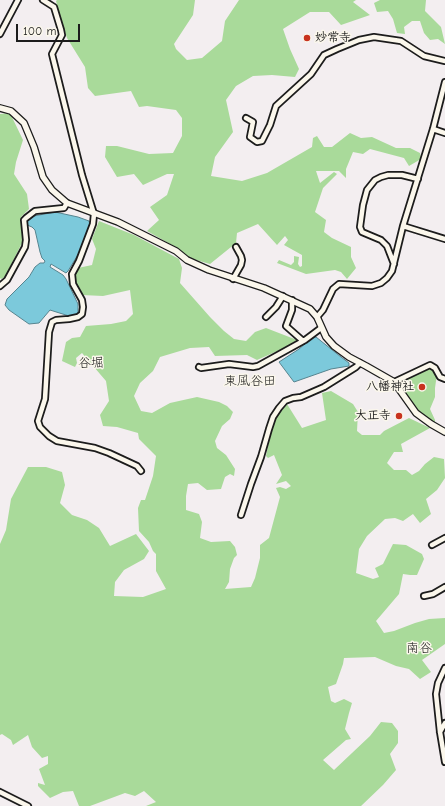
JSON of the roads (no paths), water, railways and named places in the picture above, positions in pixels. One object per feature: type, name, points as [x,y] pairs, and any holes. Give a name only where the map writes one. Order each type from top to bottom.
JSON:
[{"type":"street","points":[[0,34],[18,0]]},
{"type":"street","points":[[43,0],[54,7],[61,30],[62,35],[52,54],[82,175],[94,214],[93,224],[79,261],[72,274],[73,284],[82,300],[82,314],[78,317],[56,320],[52,322],[49,332],[45,399],[38,421],[40,427],[49,436],[57,441],[102,451],[138,466],[141,471]]},
{"type":"street","points":[[246,118],[253,122],[250,137],[257,142],[262,141],[270,125],[276,106],[311,74],[324,55],[359,40],[374,37],[401,41],[424,56],[445,61]]},
{"type":"street","points":[[317,317],[323,310],[333,289],[339,284],[372,286],[381,283],[387,278],[392,270],[403,226],[433,129],[445,82]]},
{"type":"street","points":[[1,108],[11,111],[24,123],[32,142],[43,177],[47,184],[67,203],[118,222],[176,251],[187,260],[209,270],[264,288],[310,309],[317,317],[326,337],[334,346],[349,357],[394,382],[416,413],[445,432]]},
{"type":"street","points":[[433,129],[445,133]]},
{"type":"street","points":[[394,264],[387,246],[381,240],[362,232],[360,227],[367,190],[375,180],[388,175],[402,175],[418,179]]},
{"type":"street","points":[[0,286],[7,280],[25,247],[26,240],[24,220],[35,211],[64,208],[67,203]]},
{"type":"street","points":[[403,226],[445,239]]},
{"type":"street","points":[[232,278],[241,265],[242,260],[236,247]]},
{"type":"street","points":[[266,317],[276,307],[283,296]]},
{"type":"street","points":[[292,300],[292,310],[286,326],[303,341]]},
{"type":"street","points":[[199,367],[229,364],[254,367],[258,366],[303,341],[321,328]]},
{"type":"street","points":[[241,515],[261,458],[269,429],[279,408],[285,401],[301,397],[324,387],[360,363]]},
{"type":"street","points":[[394,382],[430,366],[435,368],[440,377],[445,379]]},
{"type":"street","points":[[432,545],[445,538]]},
{"type":"street","points":[[424,596],[434,594],[445,587]]},
{"type":"street","points":[[445,668],[438,683],[436,694],[445,762]]},
{"type":"street","points":[[440,732],[445,723]]},
{"type":"street","points":[[0,792],[28,806]]},
{"type":"water","points":[[55,212],[89,221],[90,225],[82,248],[68,271],[66,273],[51,264],[50,267],[63,275],[66,279],[78,304],[78,314],[69,316],[50,310],[39,323],[29,324],[9,310],[5,305],[7,299],[29,277],[35,267],[40,263],[44,263],[45,261],[40,252],[35,230],[27,225],[26,222],[34,216]]},
{"type":"water","points":[[313,337],[316,337],[349,363],[349,366],[331,369],[294,382],[279,362],[299,349]]},
{"type":"place","name":"妙常寺","points":[[307,38]]},
{"type":"place","name":"八幡神社","points":[[422,387]]},
{"type":"place","name":"大正寺","points":[[399,416]]},
{"type":"district","name":"谷堀","points":[[91,363]]},
{"type":"district","name":"東風谷田","points":[[250,381]]},
{"type":"district","name":"南谷","points":[[419,648]]}]
